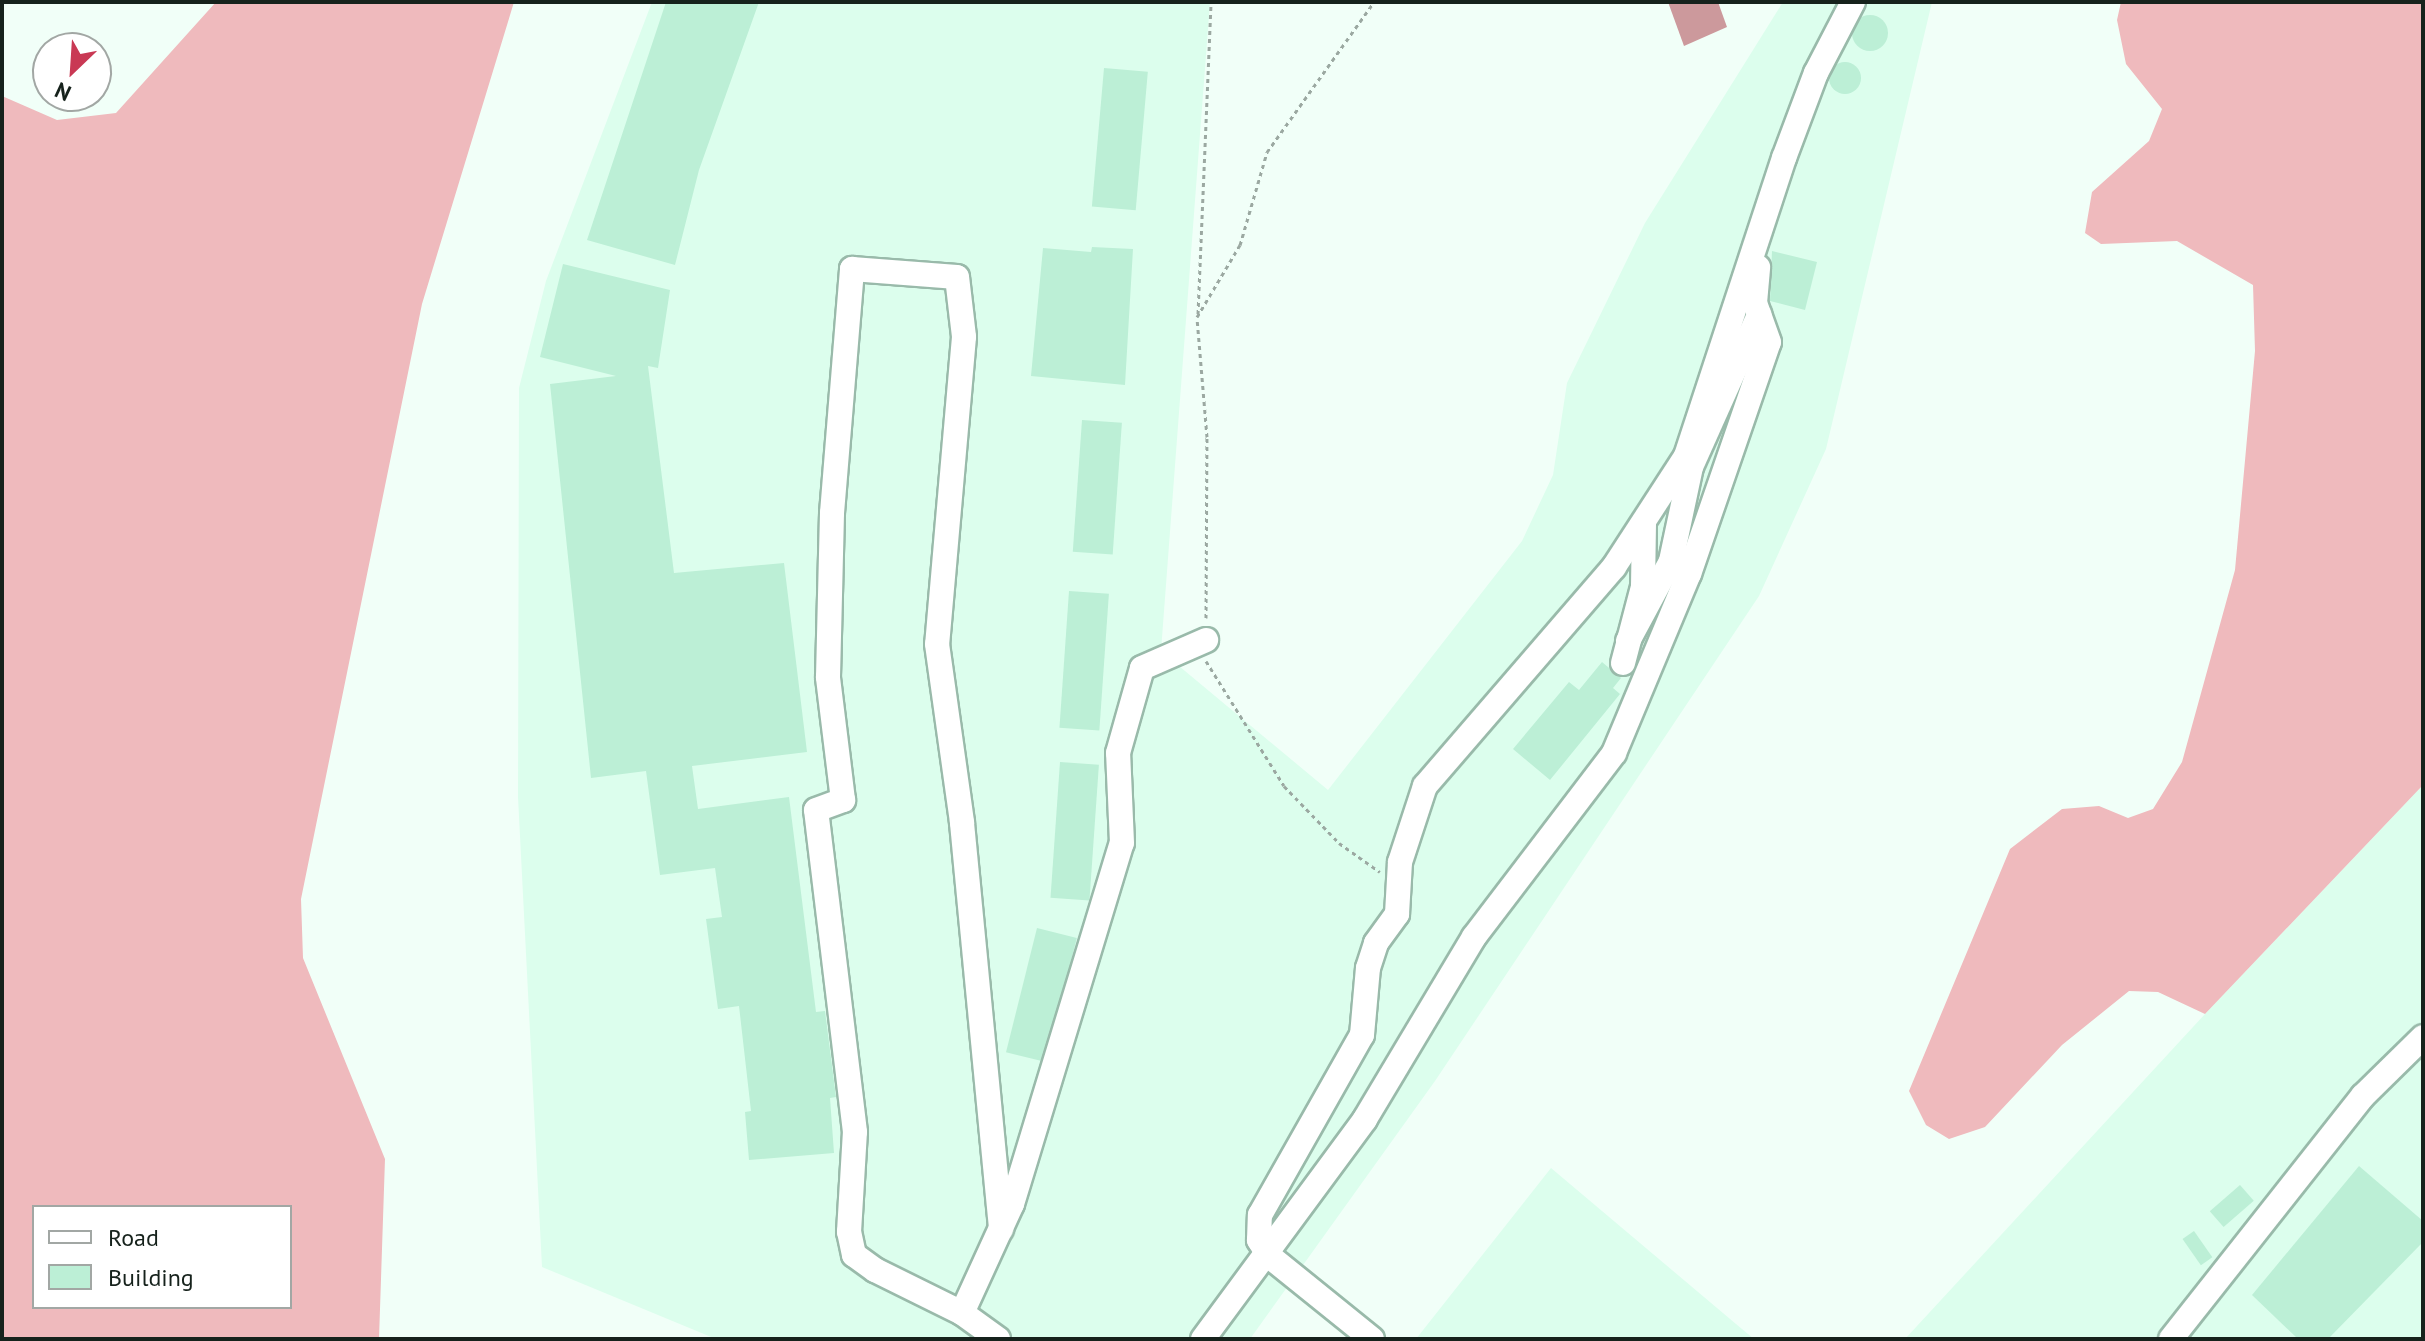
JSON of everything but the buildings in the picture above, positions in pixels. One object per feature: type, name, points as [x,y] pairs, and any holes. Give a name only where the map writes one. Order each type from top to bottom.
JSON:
[{"type":"street","points":[[1372,1339],[1269,1256],[1259,1240],[1260,1215],[1275,1180],[1362,1035],[1368,968],[1376,943],[1397,914],[1400,862],[1425,786],[1614,567],[1686,456],[1760,230],[1816,73],[1853,2]]},
{"type":"street","points":[[1203,1339],[1269,1256],[1365,1119],[1474,937],[1614,753],[1689,574],[1769,342],[1759,315],[1760,230]]},
{"type":"street","points":[[998,1339],[962,1313],[854,1255],[849,1232],[855,1132],[816,810],[843,800],[828,677],[832,513],[852,269],[957,277],[964,337],[937,644],[962,823],[1001,1229]]},
{"type":"street","points":[[1644,522],[1643,587],[1625,652],[1671,561],[1691,467],[1759,315]]},
{"type":"street","points":[[962,1313],[1001,1229],[1072,1019],[1122,843],[1118,753],[1142,668],[1206,640]]},
{"type":"street","points":[[2171,1339],[2363,1096],[2423,1037]]},
{"type":"path","points":[[1211,2],[1197,317],[1207,437],[1206,663],[1284,786],[1339,843],[1399,886]]},
{"type":"path","points":[[1197,317],[1240,245],[1267,152],[1374,2]]},
{"type":"shaded area","points":[[216,2],[514,2],[422,304],[301,899],[303,958],[385,1159],[379,1339],[2,1339],[2,96],[32,109],[32,112],[57,120],[116,113]]},
{"type":"shaded area","points":[[652,2],[1210,2],[1161,651],[1328,790],[1522,541],[1553,475],[1567,383],[1645,223],[1783,2],[1932,2],[1826,449],[1759,596],[1435,1081],[1250,1339],[716,1339],[542,1267],[518,797],[519,388],[546,281]]},
{"type":"shaded area","points":[[1668,2],[1718,2],[1727,27],[1684,46]]},
{"type":"shaded area","points":[[2121,2],[2423,2],[2423,785],[2205,1014],[2158,992],[2129,991],[2062,1045],[1985,1127],[1949,1139],[1926,1125],[1909,1091],[2010,849],[2062,809],[2099,806],[2128,818],[2153,809],[2182,762],[2235,570],[2255,351],[2253,285],[2177,241],[2101,244],[2085,233],[2092,192],[2149,141],[2162,109],[2126,64],[2117,20]]},
{"type":"shaded area","points":[[2423,785],[2423,1339],[1905,1339],[2205,1014]]},
{"type":"shaded area","points":[[1551,1168],[1736,1324],[1754,1339],[1416,1339]]}]
